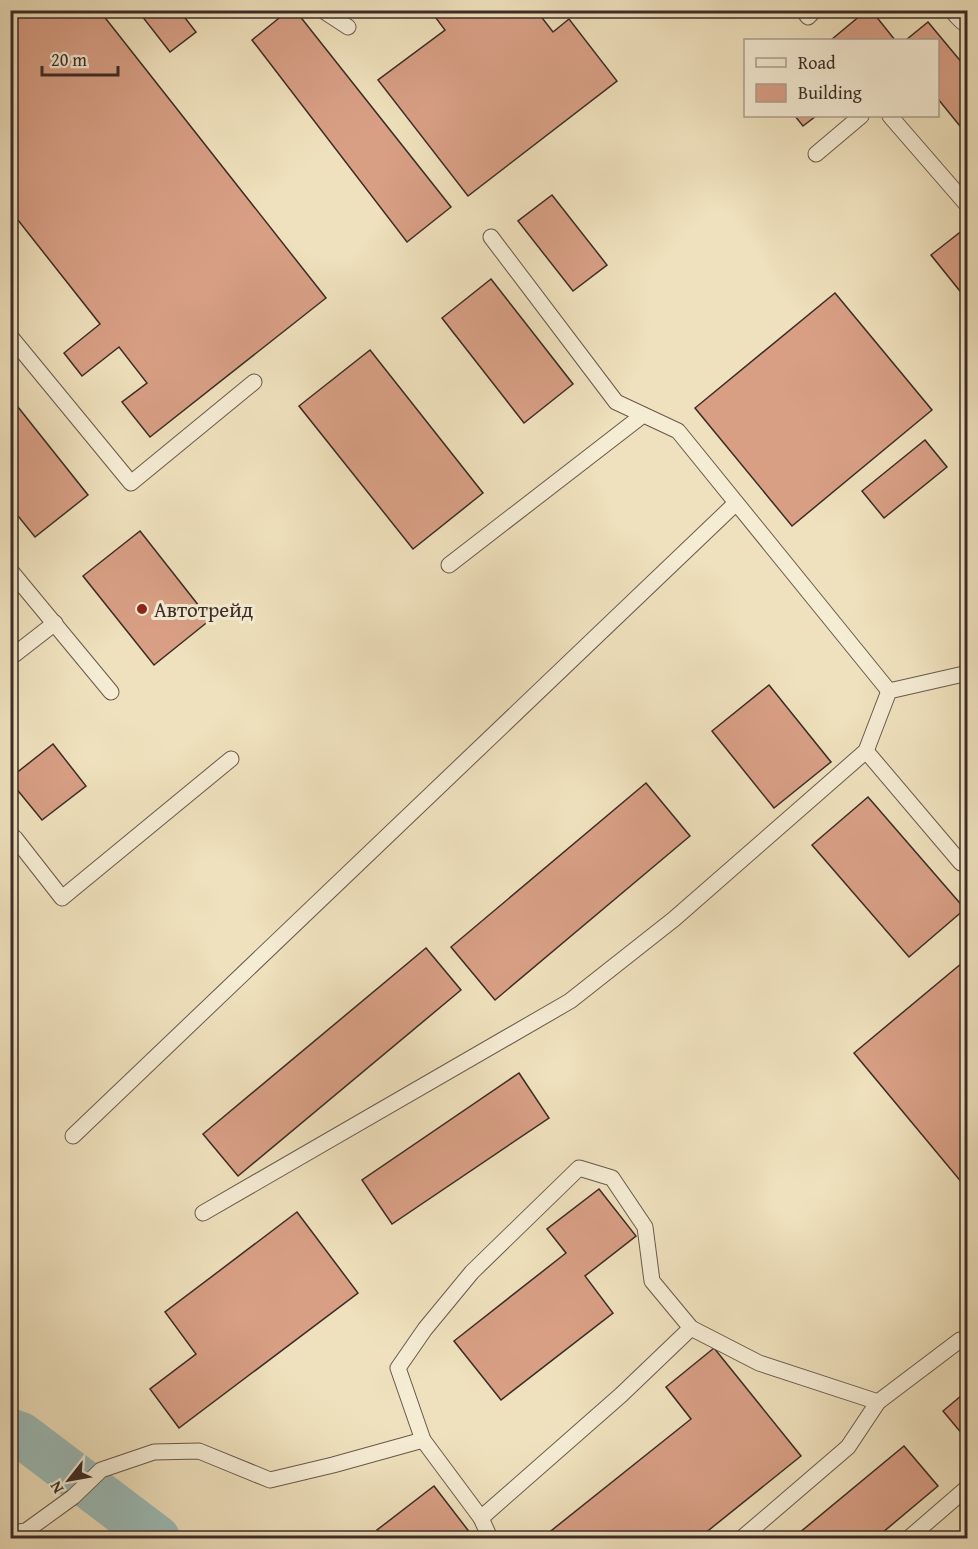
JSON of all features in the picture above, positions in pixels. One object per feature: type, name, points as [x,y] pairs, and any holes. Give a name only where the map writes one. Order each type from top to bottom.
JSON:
[{"type":"street","points":[[963,10],[968,15]]},
{"type":"lane","points":[[322,10],[348,27]]},
{"type":"lane","points":[[803,10],[808,16],[815,10]]},
{"type":"lane","points":[[816,154],[860,117]]},
{"type":"lane","points":[[891,117],[967,205]]},
{"type":"lane","points":[[491,237],[616,402],[678,431],[890,691]]},
{"type":"lane","points":[[10,336],[131,483],[254,382]]},
{"type":"lane","points":[[449,566],[643,415]]},
{"type":"lane","points":[[72,1136],[736,503]]},
{"type":"lane","points":[[10,570],[111,692]]},
{"type":"lane","points":[[10,658],[55,623]]},
{"type":"lane","points":[[890,691],[968,673]]},
{"type":"lane","points":[[202,1213],[570,1001],[674,919],[866,751],[890,691]]},
{"type":"lane","points":[[866,751],[961,863]]},
{"type":"lane","points":[[12,838],[62,898],[231,759]]},
{"type":"lane","points":[[490,1539],[481,1518],[423,1440],[398,1368],[425,1329],[472,1272],[579,1168],[612,1178],[645,1227],[652,1281],[691,1328],[759,1363],[878,1402]]},
{"type":"lane","points":[[481,1518],[621,1395],[691,1328]]},
{"type":"lane","points":[[742,1539],[848,1447],[878,1402],[960,1340],[968,1338]]},
{"type":"lane","points":[[10,1533],[27,1531],[73,1497],[101,1470],[154,1452],[199,1450],[270,1480],[423,1440]]},
{"type":"lane","points":[[909,1539],[968,1487]]},
{"type":"building","points":[[23,10],[99,10],[326,298],[150,437],[122,402],[147,383],[119,347],[82,376],[64,353],[100,324],[10,210],[10,21]]},
{"type":"building","points":[[179,10],[196,32],[170,52],[138,11]]},
{"type":"building","points":[[289,10],[295,10],[451,207],[407,242],[252,40]]},
{"type":"building","points":[[430,10],[536,10],[553,32],[569,19],[617,81],[468,196],[378,80],[445,30]]},
{"type":"building","points":[[867,10],[871,10],[894,39],[832,39]]},
{"type":"building","points":[[928,22],[968,70],[968,136],[939,100],[939,39],[907,39]]},
{"type":"building","points":[[796,117],[815,117],[803,126]]},
{"type":"building","points":[[552,195],[607,265],[573,291],[518,221]]},
{"type":"building","points":[[968,226],[968,301],[931,255]]},
{"type":"building","points":[[491,279],[573,384],[524,423],[442,318]]},
{"type":"building","points":[[835,293],[932,410],[792,526],[695,408]]},
{"type":"building","points":[[370,350],[483,493],[413,549],[299,406]]},
{"type":"building","points":[[10,397],[88,495],[35,537],[10,506]]},
{"type":"building","points":[[925,440],[947,467],[884,518],[862,491]]},
{"type":"building","points":[[140,531],[210,620],[154,665],[83,576]]},
{"type":"building","points":[[769,685],[831,762],[774,808],[712,731]]},
{"type":"building","points":[[53,744],[86,786],[42,820],[10,781],[10,778]]},
{"type":"building","points":[[646,783],[690,836],[495,1000],[451,947]]},
{"type":"building","points":[[868,797],[965,909],[909,957],[812,845]]},
{"type":"building","points":[[426,948],[461,990],[238,1176],[203,1134]]},
{"type":"building","points":[[968,958],[968,1190],[854,1053]]},
{"type":"building","points":[[519,1073],[549,1118],[392,1224],[362,1180]]},
{"type":"building","points":[[599,1189],[636,1236],[585,1276],[613,1313],[501,1400],[454,1341],[566,1253],[547,1229]]},
{"type":"building","points":[[297,1212],[358,1293],[179,1428],[150,1389],[196,1354],[165,1312]]},
{"type":"building","points":[[714,1348],[801,1456],[699,1538],[542,1538],[691,1419],[666,1387]]},
{"type":"building","points":[[968,1390],[968,1441],[943,1411]]},
{"type":"building","points":[[904,1446],[938,1486],[876,1538],[793,1538]]},
{"type":"building","points":[[434,1486],[474,1538],[383,1538],[377,1530]]},
{"type":"waterway","points":[[10,1431],[21,1435],[157,1538]]},
{"type":"place","name":"Автотрейд","points":[[142,609]]}]
